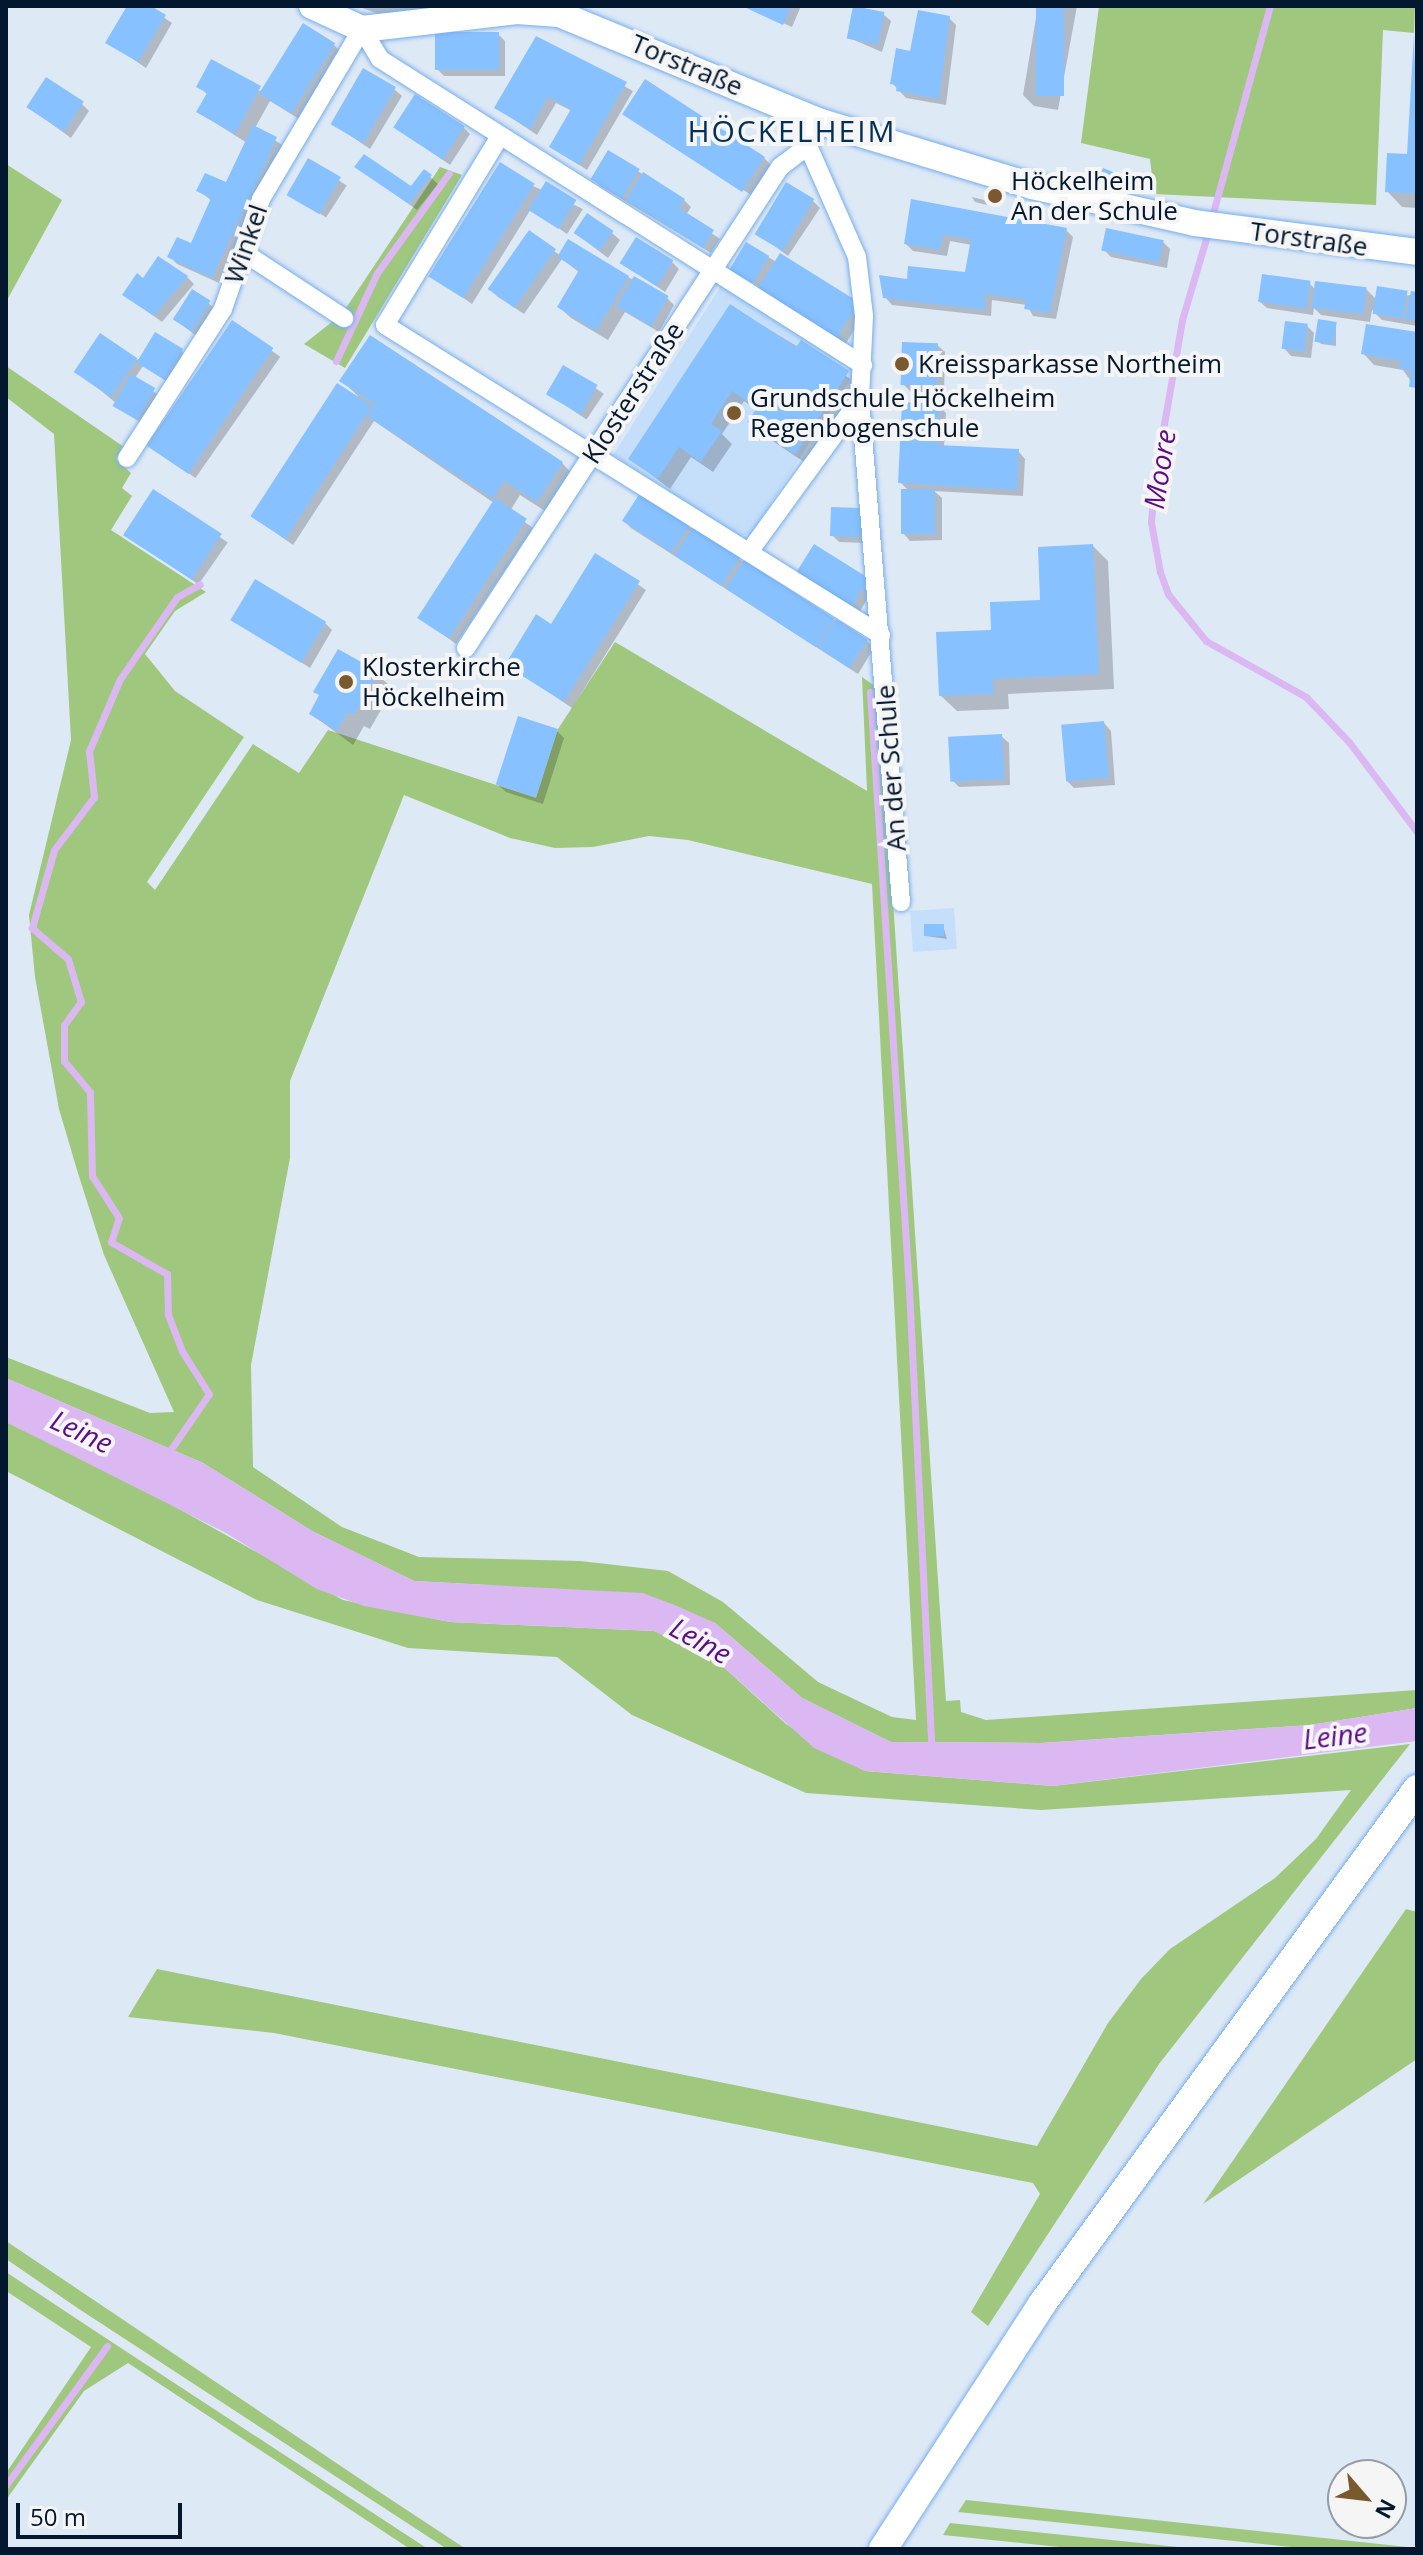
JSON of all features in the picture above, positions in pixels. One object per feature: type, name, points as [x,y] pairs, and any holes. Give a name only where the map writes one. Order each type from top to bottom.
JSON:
[{"type":"main road","points":[[883,2549],[1042,2304],[1417,1789]]},
{"type":"street","points":[[312,6],[362,29],[380,59],[863,365]]},
{"type":"street","name":"Torstraße","points":[[362,29],[517,9],[559,14],[599,27],[818,121],[1032,186],[1195,223],[1417,252]]},
{"type":"street","name":"Winkel","points":[[127,458],[223,309],[261,199],[291,143],[362,29]]},
{"type":"street","points":[[808,146],[818,121]]},
{"type":"street","points":[[500,136],[385,325],[881,635]]},
{"type":"street","name":"Klosterstraße","points":[[466,648],[780,167],[808,146]]},
{"type":"street","name":"An der Schule","points":[[808,146],[857,257],[864,316],[860,399],[901,902]]},
{"type":"street","points":[[243,252],[344,318]]},
{"type":"street","points":[[749,552],[860,399]]},
{"type":"shaded area","name":"Grundschule Höckelheim Regenbogenschule","points":[[721,286],[856,371],[751,534],[740,536],[613,455]]},
{"type":"shaded area","points":[[954,908],[957,949],[913,952],[910,911]]},
{"type":"green space","points":[[1099,6],[1415,6],[1414,33],[1383,30],[1376,205],[1154,194],[1150,159],[1081,143]]},
{"type":"green space","points":[[6,164],[62,200],[6,302]]},
{"type":"green space","points":[[440,167],[462,175],[345,368],[304,344],[342,314]]},
{"type":"green space","points":[[6,366],[124,447],[116,459],[131,473],[122,488],[132,496],[111,530],[206,592],[175,611],[145,654],[175,691],[244,737],[147,882],[155,890],[253,744],[299,773],[328,730],[536,798],[558,729],[615,642],[867,791],[862,677],[879,689],[946,1701],[960,1700],[961,1712],[986,1720],[1417,1690],[1417,1708],[1310,1725],[1041,1743],[891,1742],[802,1698],[715,1623],[488,1585],[414,1581],[312,1531],[203,1463],[6,1378],[6,1357],[150,1413],[174,1412],[104,1255],[59,1109],[35,977],[29,915],[71,740],[54,434],[6,397]],"holes":[[[404,795],[510,838],[555,848],[593,847],[649,836],[688,840],[872,884],[916,1720],[892,1717],[818,1682],[723,1602],[668,1571],[580,1561],[419,1557],[342,1527],[253,1467],[251,1365],[290,1158],[290,1081]]]},
{"type":"green space","points":[[6,1422],[125,1479],[343,1600],[450,1622],[654,1631],[684,1643],[718,1662],[786,1724],[865,1771],[1053,1786],[1410,1744],[1159,2064],[988,2326],[971,2312],[1040,2194],[1033,2183],[274,2033],[128,2017],[157,1969],[1037,2146],[1108,2023],[1141,1979],[1170,1949],[1275,1878],[1316,1839],[1351,1790],[1041,1810],[806,1793],[632,1715],[557,1657],[408,1648],[257,1600],[6,1471]]},
{"type":"green space","points":[[1406,1909],[1417,1912],[1417,2059],[1203,2204]]},
{"type":"green space","points":[[6,2241],[466,2549],[447,2549],[79,2309],[6,2259]]},
{"type":"green space","points":[[6,2272],[428,2549],[410,2549],[128,2363],[84,2391],[6,2500],[6,2473],[91,2347],[6,2291]]},
{"type":"green space","points":[[966,2500],[1417,2549],[1310,2549],[958,2512]]},
{"type":"green space","points":[[950,2523],[1197,2549],[1079,2549],[943,2535]]},
{"type":"water","name":"Leine","points":[[6,1378],[203,1463],[312,1531],[414,1581],[643,1593],[677,1606],[715,1623],[802,1698],[891,1742],[1041,1743],[1310,1725],[1417,1708],[1417,1741],[1053,1786],[865,1771],[814,1748],[718,1662],[654,1631],[450,1622],[364,1606],[317,1589],[226,1533],[6,1422]]},
{"type":"building","points":[[127,6],[151,6],[166,15],[138,62],[105,43]]},
{"type":"building","points":[[742,6],[791,6],[783,25]]},
{"type":"building","points":[[853,6],[884,12],[878,44],[847,38]]},
{"type":"building","points":[[1036,6],[1064,6],[1064,96],[1036,96]]},
{"type":"building","points":[[918,10],[950,16],[939,99],[896,91],[897,85],[890,84],[896,48],[910,51]]},
{"type":"building","points":[[303,23],[335,43],[291,114],[259,93]]},
{"type":"building","points":[[435,32],[499,32],[499,70],[435,70]]},
{"type":"building","points":[[1414,33],[1417,194],[1385,192],[1387,153],[1407,154]]},
{"type":"building","points":[[536,36],[627,82],[579,165],[549,147],[571,109],[548,97],[530,129],[494,108]]},
{"type":"building","points":[[211,59],[261,86],[235,134],[196,112],[207,93],[196,87]]},
{"type":"building","points":[[363,68],[396,87],[363,143],[330,124]]},
{"type":"building","points":[[46,77],[84,102],[64,132],[26,107]]},
{"type":"building","points":[[645,79],[765,157],[742,192],[622,114]]},
{"type":"building","points":[[415,94],[464,126],[443,160],[393,128]]},
{"type":"building","points":[[253,125],[277,137],[212,278],[167,257],[177,237],[191,243],[211,198],[196,191],[205,173],[226,182]]},
{"type":"building","points":[[608,150],[640,169],[622,198],[590,179]]},
{"type":"building","points":[[364,154],[411,186],[424,169],[432,175],[409,204],[354,167]]},
{"type":"building","points":[[308,158],[341,177],[319,214],[286,195]]},
{"type":"building","points":[[500,162],[535,184],[463,298],[428,276]]},
{"type":"building","points":[[1103,168],[1118,174],[1113,185],[1099,179]]},
{"type":"building","points":[[643,172],[685,199],[679,208],[714,230],[703,248],[626,200]]},
{"type":"building","points":[[546,181],[577,200],[559,229],[528,210]]},
{"type":"building","points":[[786,182],[814,199],[783,251],[755,234]]},
{"type":"building","points":[[911,199],[1067,228],[1050,313],[1024,309],[1026,300],[986,294],[984,310],[883,298],[879,275],[907,279],[908,266],[965,272],[971,239],[943,235],[940,250],[904,244]]},
{"type":"building","points":[[587,213],[614,231],[600,251],[574,233]]},
{"type":"building","points":[[1106,228],[1164,240],[1159,263],[1101,250]]},
{"type":"building","points":[[529,230],[556,249],[515,308],[488,289]]},
{"type":"building","points":[[636,237],[673,260],[657,287],[620,263]]},
{"type":"building","points":[[568,239],[629,276],[596,331],[557,307],[579,270],[557,257]]},
{"type":"building","points":[[746,242],[769,256],[753,283],[730,269]]},
{"type":"building","points":[[780,253],[859,302],[836,339],[757,289]]},
{"type":"building","points":[[158,256],[188,276],[154,316],[122,295],[137,273],[143,278]]},
{"type":"building","points":[[1262,274],[1311,281],[1307,309],[1258,302]]},
{"type":"building","points":[[634,276],[669,296],[651,326],[616,306]]},
{"type":"building","points":[[1315,281],[1367,287],[1363,314],[1312,308]]},
{"type":"building","points":[[1377,286],[1408,291],[1403,319],[1373,314]]},
{"type":"building","points":[[192,289],[211,301],[192,331],[173,320]]},
{"type":"building","points":[[1411,291],[1417,292],[1417,321],[1405,319]]},
{"type":"building","points":[[730,304],[796,347],[801,340],[849,371],[795,454],[747,422],[757,408],[732,391],[711,424],[722,431],[701,462],[679,447],[658,479],[628,459]]},
{"type":"building","points":[[1318,319],[1337,322],[1333,345],[1314,342]]},
{"type":"building","points":[[232,320],[273,348],[188,474],[147,446]]},
{"type":"building","points":[[1285,321],[1308,324],[1304,352],[1282,349]]},
{"type":"building","points":[[1366,324],[1417,332],[1417,388],[1409,387],[1411,371],[1400,369],[1401,361],[1361,354]]},
{"type":"building","points":[[155,332],[183,349],[165,380],[136,363]]},
{"type":"building","points":[[100,333],[137,358],[111,397],[74,372]]},
{"type":"building","points":[[370,335],[563,462],[537,502],[504,481],[493,499],[367,416],[375,404],[339,381]]},
{"type":"building","points":[[902,342],[938,343],[936,386],[900,385]]},
{"type":"building","points":[[563,365],[598,385],[581,414],[546,394]]},
{"type":"building","points":[[131,374],[155,388],[137,420],[113,406]]},
{"type":"building","points":[[337,383],[372,406],[286,539],[250,516]]},
{"type":"building","points":[[902,402],[940,404],[938,445],[1019,449],[1017,490],[898,483]]},
{"type":"building","points":[[153,489],[222,534],[192,580],[123,535]]},
{"type":"building","points":[[901,489],[935,489],[935,534],[901,534]]},
{"type":"building","points":[[640,493],[689,525],[672,553],[622,521]]},
{"type":"building","points":[[495,498],[527,519],[449,639],[417,618]]},
{"type":"building","points":[[831,507],[861,508],[860,537],[830,536]]},
{"type":"building","points":[[693,527],[740,557],[721,586],[674,556]]},
{"type":"building","points":[[814,544],[869,578],[850,609],[795,575]]},
{"type":"building","points":[[1093,544],[1099,674],[993,679],[994,694],[939,696],[936,632],[991,630],[990,602],[1040,600],[1038,547]]},
{"type":"building","points":[[595,553],[640,581],[564,702],[505,665],[536,614],[551,624]]},
{"type":"building","points":[[744,560],[835,619],[816,647],[725,589]]},
{"type":"building","points":[[255,579],[326,622],[301,663],[230,620]]},
{"type":"building","points":[[836,619],[868,640],[849,668],[817,648]]},
{"type":"building","name":"Klosterkirche Höckelheim","points":[[338,649],[379,672],[354,715],[348,712],[337,731],[309,714],[319,695],[313,692]]},
{"type":"building","points":[[518,716],[558,729],[536,797],[496,784]]},
{"type":"building","points":[[1104,721],[1109,778],[1066,782],[1061,725]]},
{"type":"building","points":[[1002,734],[1004,779],[950,782],[948,737]]},
{"type":"building","points":[[924,924],[944,924],[944,936],[924,936]]},
{"type":"waterway","name":"Moore","points":[[1211,220],[1270,6]]},
{"type":"waterway","points":[[336,361],[377,273],[449,173]]},
{"type":"waterway","name":"Moore","points":[[1208,232],[1182,320],[1155,476],[1151,522],[1160,572],[1168,594],[1206,641],[1306,697],[1349,742],[1417,832]]},
{"type":"waterway","points":[[167,1455],[209,1394],[182,1351],[168,1314],[167,1274],[111,1242],[119,1218],[92,1176],[90,1092],[64,1061],[64,1025],[81,1002],[68,959],[32,928],[54,850],[94,797],[89,751],[120,679],[177,597],[200,584]]},
{"type":"waterway","points":[[870,692],[909,1289],[932,1752]]},
{"type":"waterway","points":[[6,2485],[107,2346]]},
{"type":"place","name":"Höckelheim An der Schule","points":[[995,196]]},
{"type":"place","name":"Kreissparkasse Northeim","points":[[902,364]]},
{"type":"place","name":"Grundschule Höckelheim Regenbogenschule","points":[[734,413]]},
{"type":"place","name":"Klosterkirche Höckelheim","points":[[346,682]]},
{"type":"district","name":"HÖCKELHEIM","points":[[792,131]]}]
